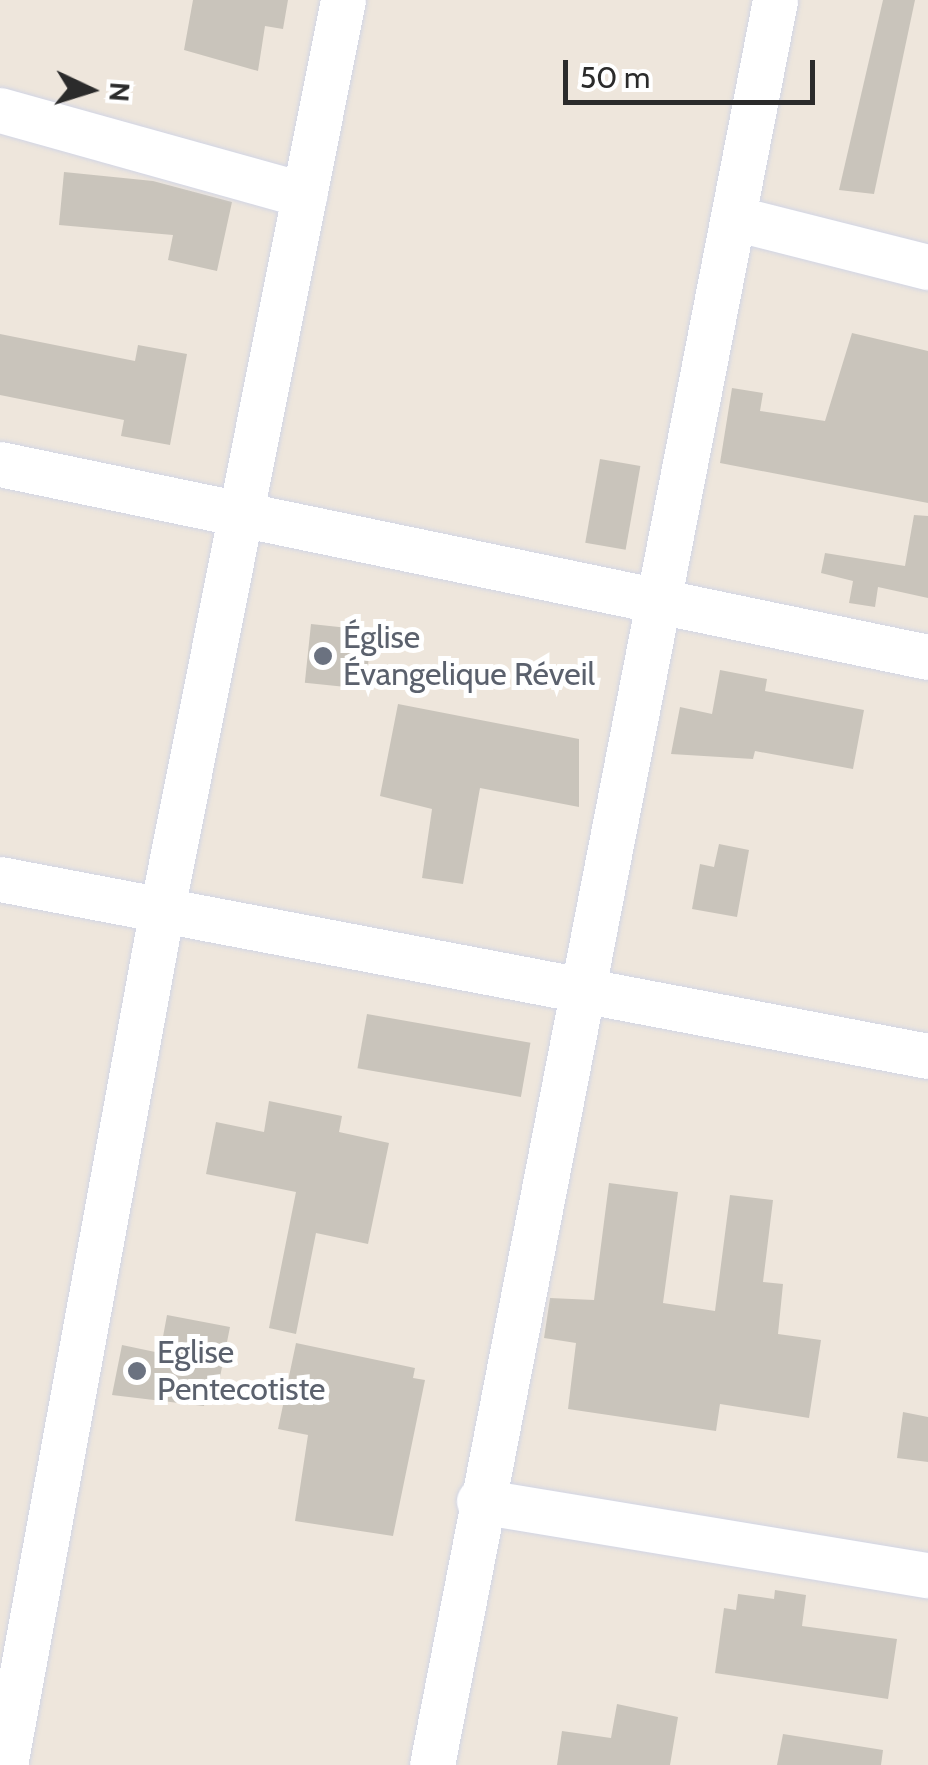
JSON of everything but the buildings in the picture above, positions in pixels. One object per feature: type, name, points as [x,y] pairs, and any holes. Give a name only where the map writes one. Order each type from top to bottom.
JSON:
[{"type":"street","points":[[5,1765],[161,914],[343,0]]},
{"type":"street","points":[[432,1765],[578,991],[776,0]]},
{"type":"street","points":[[0,110],[304,195]]},
{"type":"street","points":[[734,218],[928,268]]},
{"type":"street","points":[[0,464],[239,519],[928,657]]},
{"type":"street","points":[[0,879],[161,914],[928,1056]]},
{"type":"street","points":[[479,1500],[928,1575]]},
{"type":"place","name":"Église Évangelique Réveil","points":[[323,656]]},
{"type":"place","name":"Eglise Pentecotiste","points":[[137,1371]]}]
